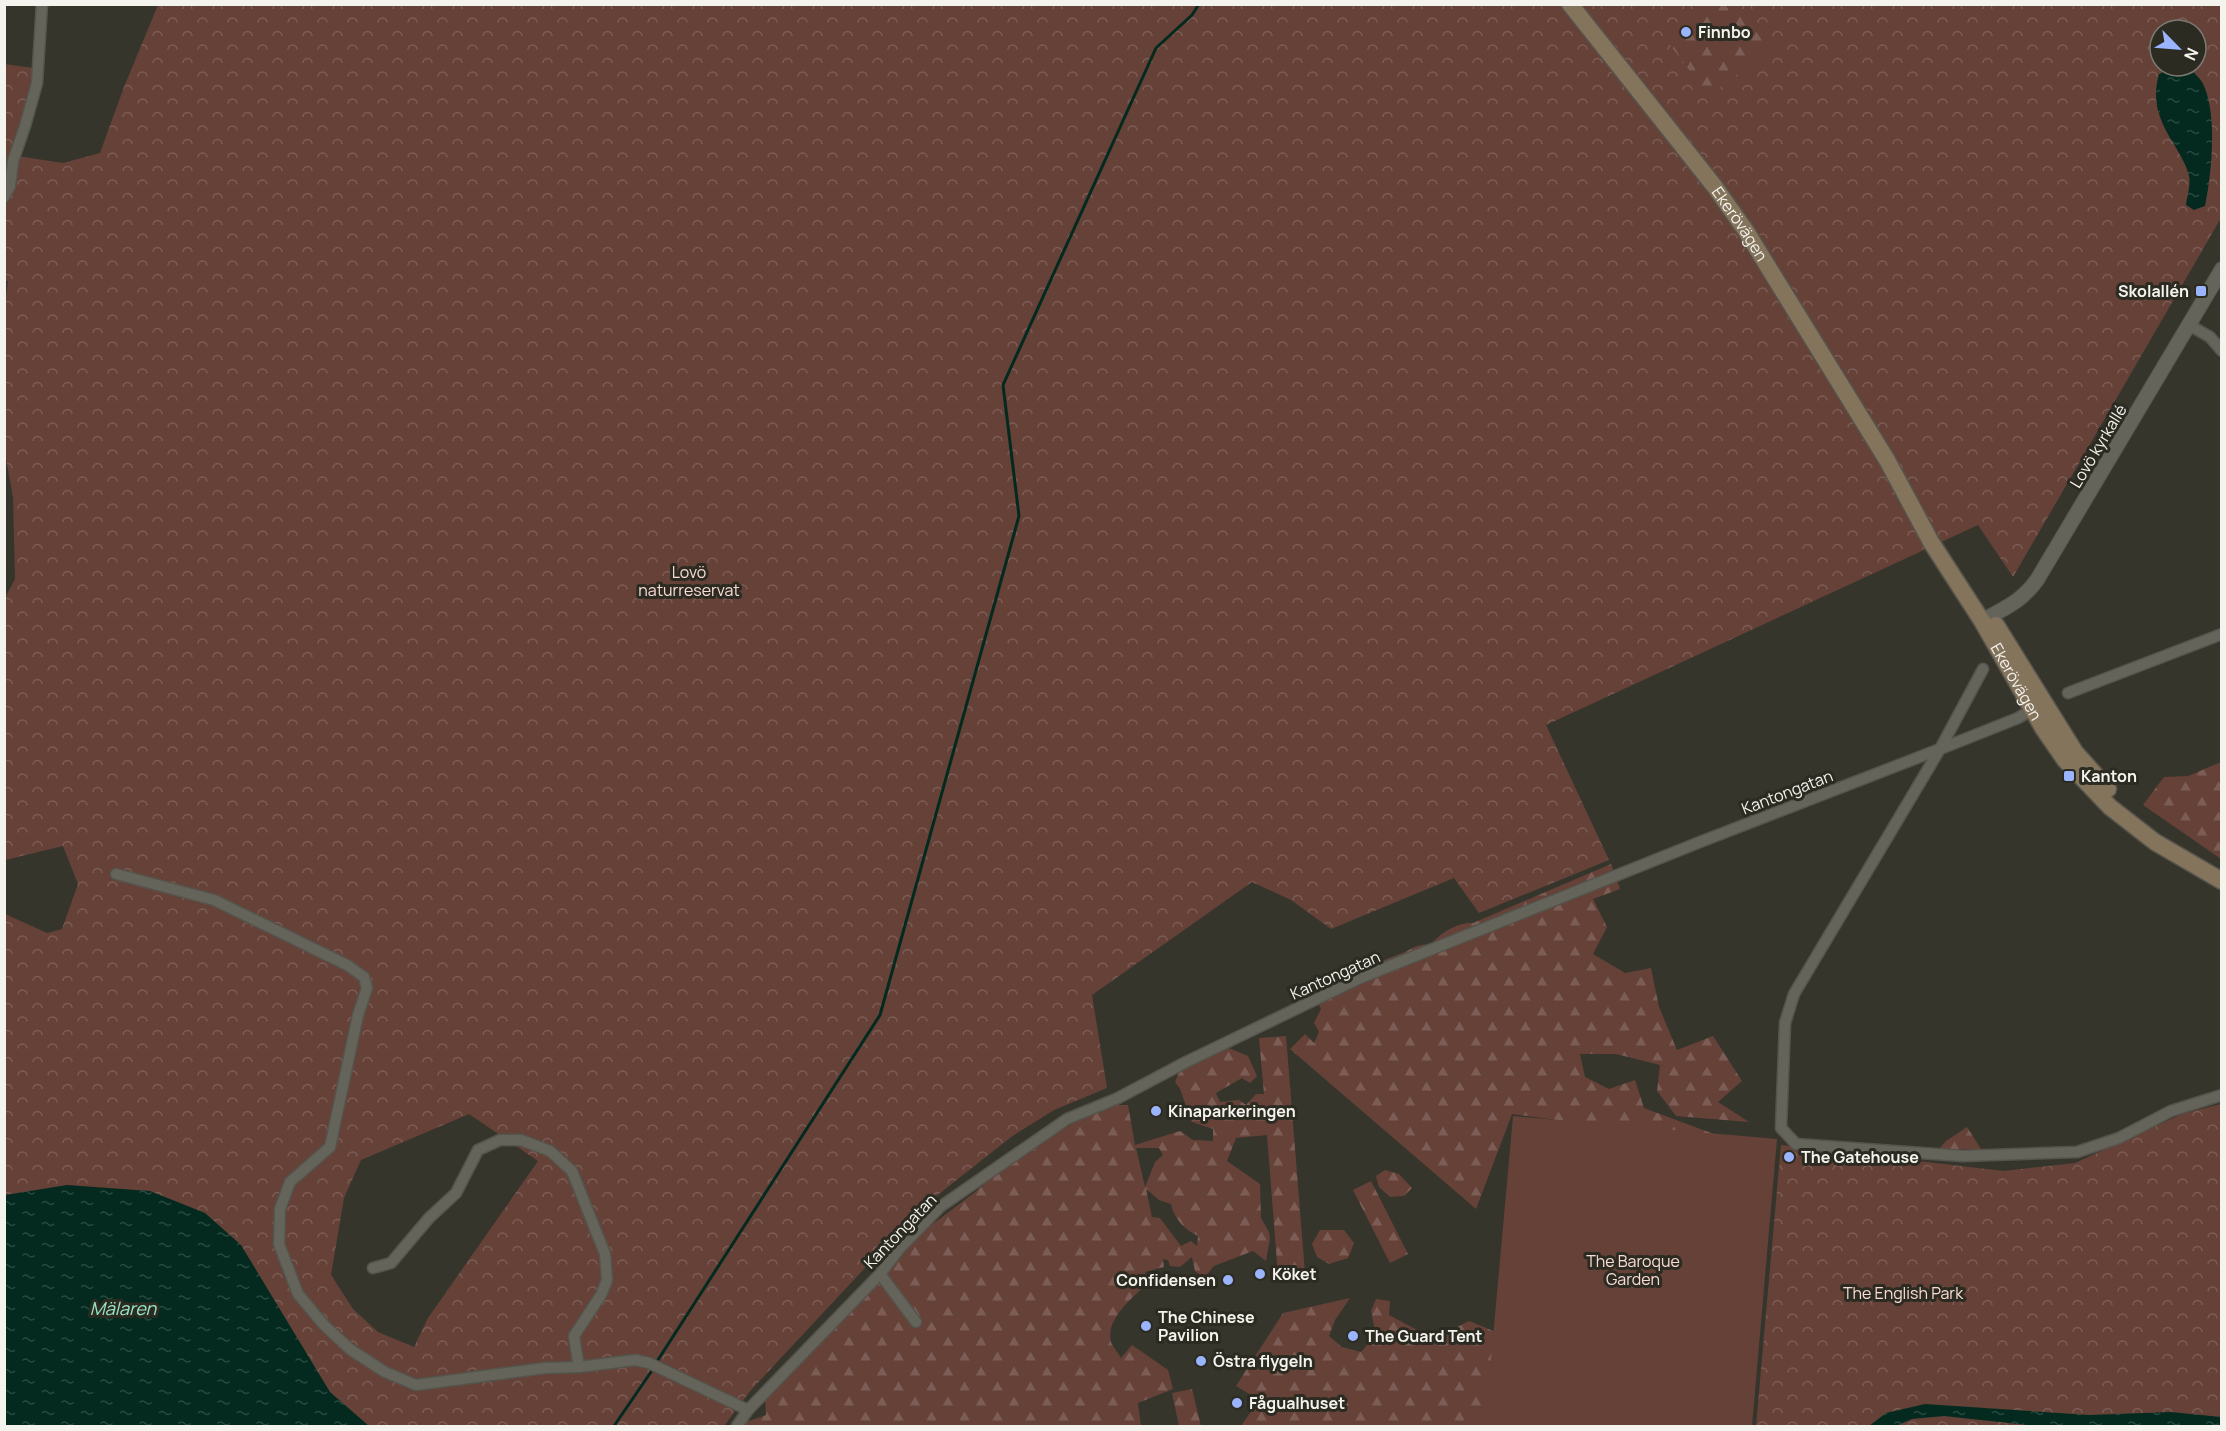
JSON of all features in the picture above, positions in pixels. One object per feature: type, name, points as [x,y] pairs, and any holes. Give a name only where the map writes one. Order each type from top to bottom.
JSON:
[{"type":"main road","name":"Ekerövägen","points":[[1570,4],[1715,186],[1746,231],[1887,459],[1931,542],[1986,619],[2038,706],[2082,762],[2117,799],[2192,863],[2222,880]]},
{"type":"street","points":[[4,197],[10,186],[13,161],[37,83],[42,4]]},
{"type":"street","name":"Lovö kyrkallé","points":[[1986,619],[2018,602],[2037,580],[2222,269]]},
{"type":"street","points":[[2189,325],[2210,337],[2222,351]]},
{"type":"street","points":[[2068,693],[2222,634]]},
{"type":"street","points":[[1983,669],[1940,749],[1794,994],[1785,1023],[1781,1128],[1796,1144],[1963,1156],[2077,1152],[2119,1138],[2171,1111],[2222,1095]]},
{"type":"street","name":"Kantongatan","points":[[736,1426],[748,1410],[880,1274],[901,1247],[940,1207],[1067,1119],[1118,1098],[1186,1062],[1360,978],[2018,718],[2038,706]]},
{"type":"street","points":[[116,874],[214,900],[347,965],[364,977],[367,988],[343,1081],[330,1147],[290,1182],[280,1209],[279,1244],[298,1294],[324,1325],[351,1350],[385,1372],[416,1385],[545,1368],[579,1367],[635,1360],[649,1363],[748,1410]]},
{"type":"street","points":[[374,1268],[391,1263],[429,1218],[456,1193],[478,1150],[500,1140],[521,1140],[550,1151],[572,1171],[605,1254],[607,1280],[604,1288],[574,1336],[579,1367]]},
{"type":"street","points":[[880,1274],[916,1322]]},
{"type":"green space","name":"Lovö naturreservat","points":[[158,5],[1705,5],[1664,37],[1709,96],[1770,49],[1735,5],[2221,5],[2221,218],[2013,577],[1978,525],[1546,725],[1609,860],[1479,913],[1454,878],[1331,929],[1291,900],[1252,882],[1092,995],[1107,1088],[1054,1110],[1011,1137],[920,1209],[751,1390],[724,1426],[5,1426],[5,914],[47,933],[62,929],[78,884],[63,846],[5,860],[5,864],[4,600],[15,579],[13,497],[4,448],[4,311],[8,281],[4,280],[4,64],[40,69],[17,156],[63,163],[100,153]],"holes":[[[469,1114],[538,1161],[428,1318],[414,1347],[378,1332],[353,1309],[331,1275],[344,1198],[361,1160]]]},
{"type":"green space","points":[[1646,5],[1916,5],[1688,109]]},
{"type":"green space","points":[[2221,762],[2221,859],[2143,805],[2164,777],[2188,776]]},
{"type":"green space","points":[[1611,864],[1620,889],[1593,899],[1607,927],[1593,954],[1625,973],[1651,968],[1659,1007],[1677,1050],[1713,1036],[1742,1081],[1718,1102],[1749,1122],[1676,1116],[1657,1091],[1660,1065],[1616,1054],[1580,1054],[1585,1077],[1609,1089],[1635,1080],[1644,1108],[1722,1137],[1546,1362],[1564,1121],[1512,1114],[1476,1209],[1290,1049],[1305,1034],[1314,1043],[1319,1032],[1314,1023],[1321,1009],[1313,992],[1414,947],[1431,944],[1455,926],[1473,923]]},
{"type":"green space","points":[[1286,1036],[1305,1273],[1278,1275],[1267,1135],[1236,1138],[1227,1161],[1260,1184],[1261,1218],[1270,1238],[1266,1261],[1253,1251],[1214,1266],[1204,1278],[1195,1271],[1192,1257],[1180,1267],[1170,1266],[1168,1260],[1163,1259],[1164,1267],[1145,1272],[1148,1283],[1122,1309],[1110,1333],[1111,1342],[1121,1358],[1132,1345],[1168,1370],[1173,1389],[1138,1403],[1141,1426],[742,1426],[746,1422],[766,1415],[765,1397],[890,1270],[922,1232],[974,1193],[1018,1155],[1082,1118],[1099,1105],[1128,1105],[1135,1145],[1180,1131],[1193,1140],[1213,1141],[1213,1129],[1192,1122],[1180,1089],[1175,1082],[1180,1070],[1226,1047],[1248,1056],[1257,1076],[1250,1083],[1242,1078],[1216,1093],[1220,1102],[1239,1100],[1246,1105],[1256,1094],[1264,1094],[1259,1038]],"holes":[[[1136,1148],[1159,1148],[1163,1155],[1155,1162],[1145,1187]],[[1146,1189],[1159,1200],[1171,1204],[1180,1223],[1198,1236],[1197,1246],[1191,1241],[1181,1246],[1160,1218],[1152,1217]]]},
{"type":"green space","name":"The English Park","points":[[2221,1104],[2221,1426],[1756,1426],[1781,1145],[2003,1171],[2075,1163],[2182,1114]]},
{"type":"green space","name":"The Baroque Garden","points":[[1513,1116],[1777,1139],[1752,1426],[1485,1426]]},
{"type":"green space","points":[[1967,1127],[1981,1149],[1939,1149],[1946,1141]]},
{"type":"green space","points":[[1385,1170],[1399,1174],[1412,1188],[1404,1196],[1390,1197],[1379,1187],[1376,1176]]},
{"type":"green space","points":[[1371,1181],[1408,1254],[1390,1263],[1353,1190]]},
{"type":"green space","points":[[1320,1230],[1344,1230],[1354,1243],[1348,1258],[1329,1264],[1317,1257],[1312,1244]]},
{"type":"green space","points":[[1350,1298],[1335,1320],[1329,1336],[1342,1347],[1361,1352],[1376,1335],[1371,1311],[1376,1299],[1390,1301],[1389,1315],[1434,1339],[1469,1321],[1496,1332],[1488,1426],[1241,1426],[1259,1400],[1236,1386],[1283,1313]]},
{"type":"green space","points":[[1192,1389],[1201,1426],[1179,1426],[1172,1393]]},
{"type":"water","points":[[2158,78],[2199,78],[2207,94],[2212,125],[2208,192],[2205,206],[2194,210],[2186,205],[2190,183],[2188,172],[2158,112]]},
{"type":"water","name":"Mälaren","points":[[67,1185],[150,1191],[205,1213],[241,1245],[330,1392],[369,1426],[5,1426],[5,1195]]},
{"type":"water","points":[[1925,1404],[2089,1415],[2171,1412],[2221,1417],[2221,1426],[2037,1426],[1944,1416],[1912,1419],[1896,1426],[1869,1426],[1886,1413]]},
{"type":"waterway","points":[[656,1363],[880,1015],[1019,516],[1003,385],[1156,48],[1192,15],[1199,4]]},
{"type":"waterway","points":[[614,1426],[653,1369]]},
{"type":"place","name":"Finnbo","points":[[1686,32]]},
{"type":"place","name":"Skolallén","points":[[2201,291]]},
{"type":"place","name":"Kanton","points":[[2069,776]]},
{"type":"place","name":"Kinaparkeringen","points":[[1156,1111]]},
{"type":"place","name":"The Gatehouse","points":[[1789,1157]]},
{"type":"place","name":"Köket","points":[[1260,1274]]},
{"type":"place","name":"Confidensen","points":[[1228,1280]]},
{"type":"place","name":"The Chinese Pavilion","points":[[1146,1326]]},
{"type":"place","name":"The Guard Tent","points":[[1353,1336]]},
{"type":"place","name":"Östra flygeln","points":[[1201,1361]]},
{"type":"place","name":"Fågualhuset","points":[[1237,1403]]}]
